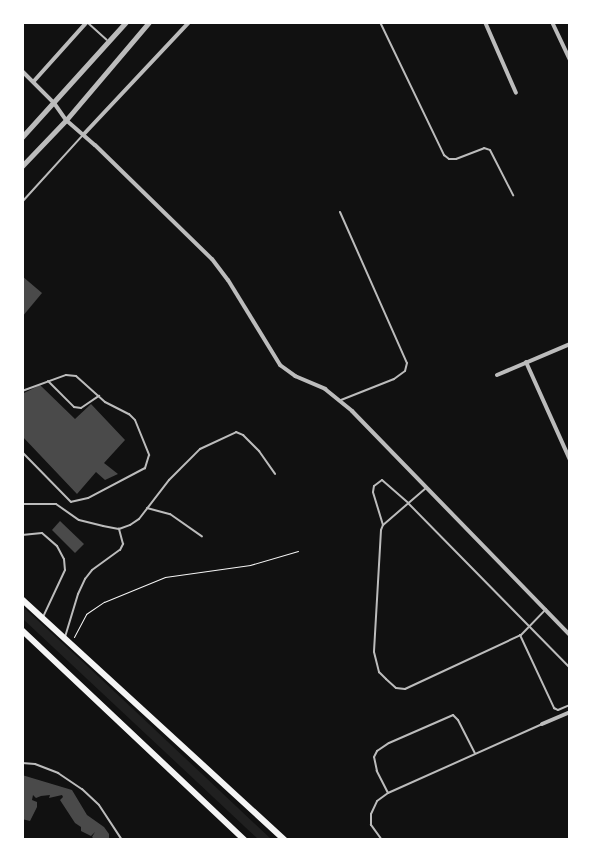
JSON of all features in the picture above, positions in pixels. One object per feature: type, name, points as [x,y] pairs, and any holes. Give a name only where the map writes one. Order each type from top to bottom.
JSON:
[{"type":"main road","points":[[22,599],[285,840]]},
{"type":"main road","points":[[22,630],[245,840]]},
{"type":"street","points":[[34,81],[87,22]]},
{"type":"street","points":[[22,137],[126,22]]},
{"type":"street","points":[[22,166],[66,120],[149,22]]},
{"type":"street","points":[[83,135],[188,22]]},
{"type":"street","points":[[485,22],[516,93]]},
{"type":"street","points":[[552,22],[569,59]]},
{"type":"street","points":[[22,71],[54,103],[66,120],[212,259],[228,280],[280,365],[288,372],[325,389],[341,400],[570,635]]},
{"type":"street","points":[[497,375],[570,344]]},
{"type":"street","points":[[526,362],[570,460]]},
{"type":"street","points":[[542,724],[570,712]]},
{"type":"lane","points":[[87,22],[109,42]]},
{"type":"lane","points":[[380,22],[444,155],[449,159],[456,159],[484,148],[490,150],[513,195]]},
{"type":"lane","points":[[22,202],[83,135]]},
{"type":"lane","points":[[340,212],[407,363],[405,371],[394,378],[341,400]]},
{"type":"lane","points":[[22,391],[66,375],[76,376],[99,396],[134,420],[149,455],[145,468],[88,498],[71,502],[22,452]]},
{"type":"lane","points":[[48,381],[78,408],[99,396]]},
{"type":"lane","points":[[22,504],[56,504],[79,520],[119,528],[139,519],[169,480],[200,449],[228,434],[236,432],[243,435],[259,451],[275,474]]},
{"type":"lane","points":[[383,525],[376,504],[374,486],[382,480],[408,503],[570,668]]},
{"type":"lane","points":[[427,487],[383,525],[381,530],[374,652],[379,672],[396,688],[405,689],[520,635],[546,610]]},
{"type":"lane","points":[[147,508],[170,514],[202,536]]},
{"type":"lane","points":[[64,639],[70,615],[85,579],[92,570],[120,550],[123,544],[119,528]]},
{"type":"lane","points":[[22,536],[42,533],[57,546],[64,559],[65,570],[42,619]]},
{"type":"lane","points":[[520,635],[554,708],[558,710],[570,705]]},
{"type":"lane","points":[[388,793],[377,771],[374,757],[377,751],[389,743],[414,731],[453,715],[458,720],[475,753]]},
{"type":"lane","points":[[382,840],[371,825],[371,814],[377,801],[388,793],[542,724]]},
{"type":"lane","points":[[22,763],[35,764],[58,773],[82,789],[99,805],[122,840]]},
{"type":"lane","points":[[375,840],[379,836]]},
{"type":"path","points":[[71,645],[86,614],[104,602],[166,577],[250,565],[298,551]]},
{"type":"shaded area","points":[[22,606],[271,839],[258,839],[23,619]]},
{"type":"building","points":[[22,276],[42,293],[22,317]]},
{"type":"building","points":[[40,385],[75,419],[91,404],[125,440],[104,463],[118,474],[105,480],[96,472],[77,494],[22,436],[22,394]]},
{"type":"building","points":[[60,521],[84,544],[75,553],[52,530]]},
{"type":"building","points":[[22,775],[72,790],[87,815],[104,827],[109,834],[109,840],[95,840],[92,837],[95,832],[91,836],[81,831],[81,827],[75,823],[60,800],[63,797],[62,795],[36,798],[33,795],[32,800],[37,802],[37,807],[30,821],[22,819]]}]
